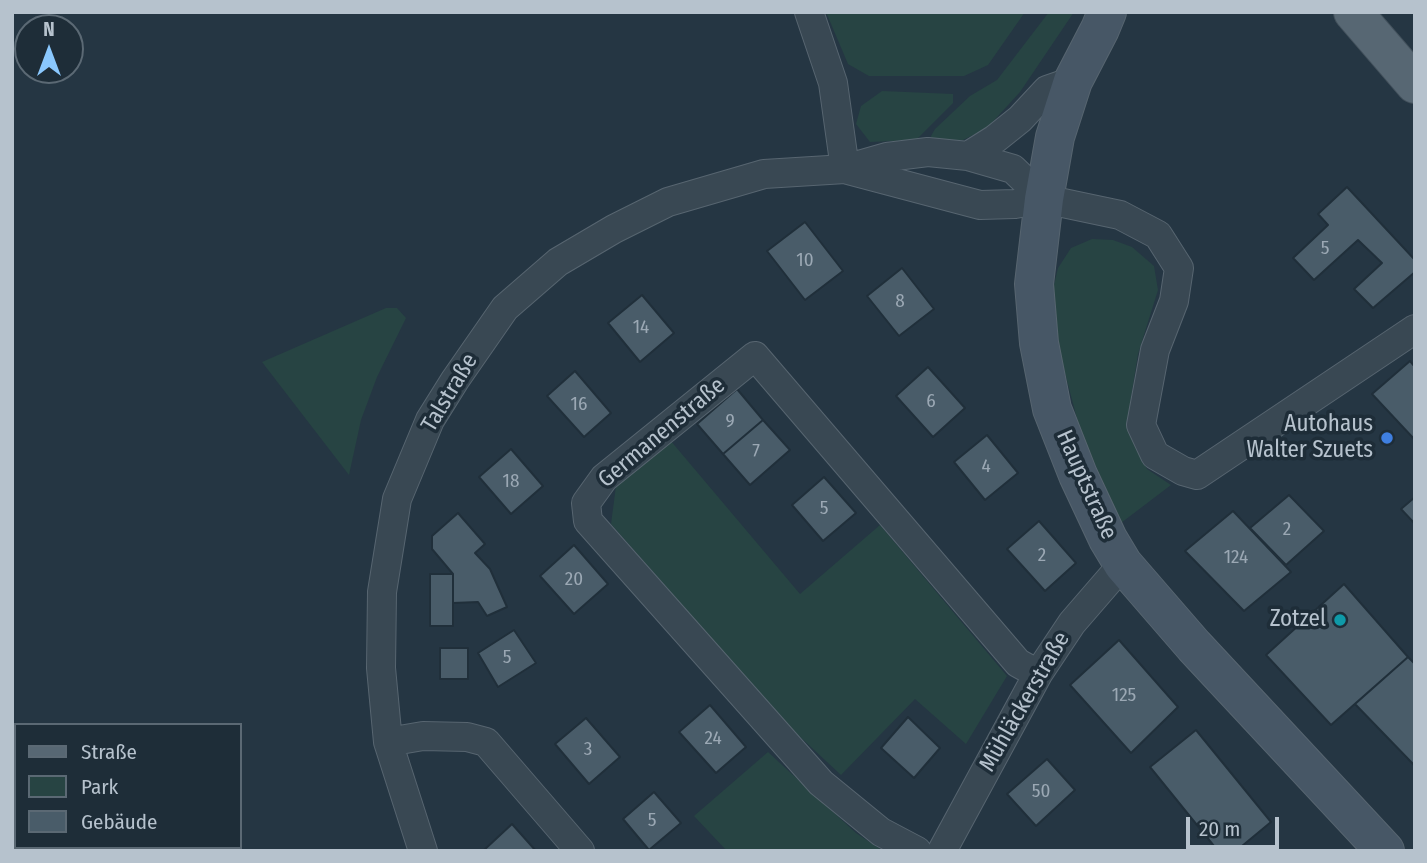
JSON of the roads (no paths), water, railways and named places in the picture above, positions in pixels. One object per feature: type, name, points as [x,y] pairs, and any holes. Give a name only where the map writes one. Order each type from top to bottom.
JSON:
[{"type":"main road","points":[[1353,12],[1415,83]]},
{"type":"street","points":[[810,12],[833,83],[845,169]]},
{"type":"street","name":"Hauptstraße","points":[[1114,18],[1073,81],[1055,137],[1044,198],[1034,284],[1039,343],[1052,409],[1078,475],[1108,539],[1124,564],[1194,646],[1385,851]]},
{"type":"street","points":[[968,156],[1020,119],[1047,90],[1073,81]]},
{"type":"street","name":"Talstraße","points":[[423,851],[388,742],[381,668],[382,592],[397,499],[430,420],[505,308],[558,262],[614,229],[668,202],[764,174],[845,169],[887,158],[929,152],[968,156],[1013,169],[1044,198]]},
{"type":"street","name":"Talstraße","points":[[845,169],[980,205],[1015,204],[1044,198]]},
{"type":"street","points":[[1044,198],[1120,215],[1149,230],[1158,235],[1179,268],[1174,301],[1155,350],[1141,425],[1155,455],[1183,471],[1197,475],[1415,329]]},
{"type":"street","name":"Germanenstraße","points":[[916,851],[881,832],[821,783],[589,521],[586,503],[604,478],[755,356],[1018,663],[1038,674]]},
{"type":"street","name":"Mühläckerstraße","points":[[942,851],[1038,674],[1072,623],[1124,564]]},
{"type":"street","points":[[388,742],[423,736],[467,737],[485,743],[580,851]]},
{"type":"place","name":"Autohaus Walter Szuets","points":[[1387,438]]},
{"type":"place","name":"Zotzel","points":[[1340,620]]}]
